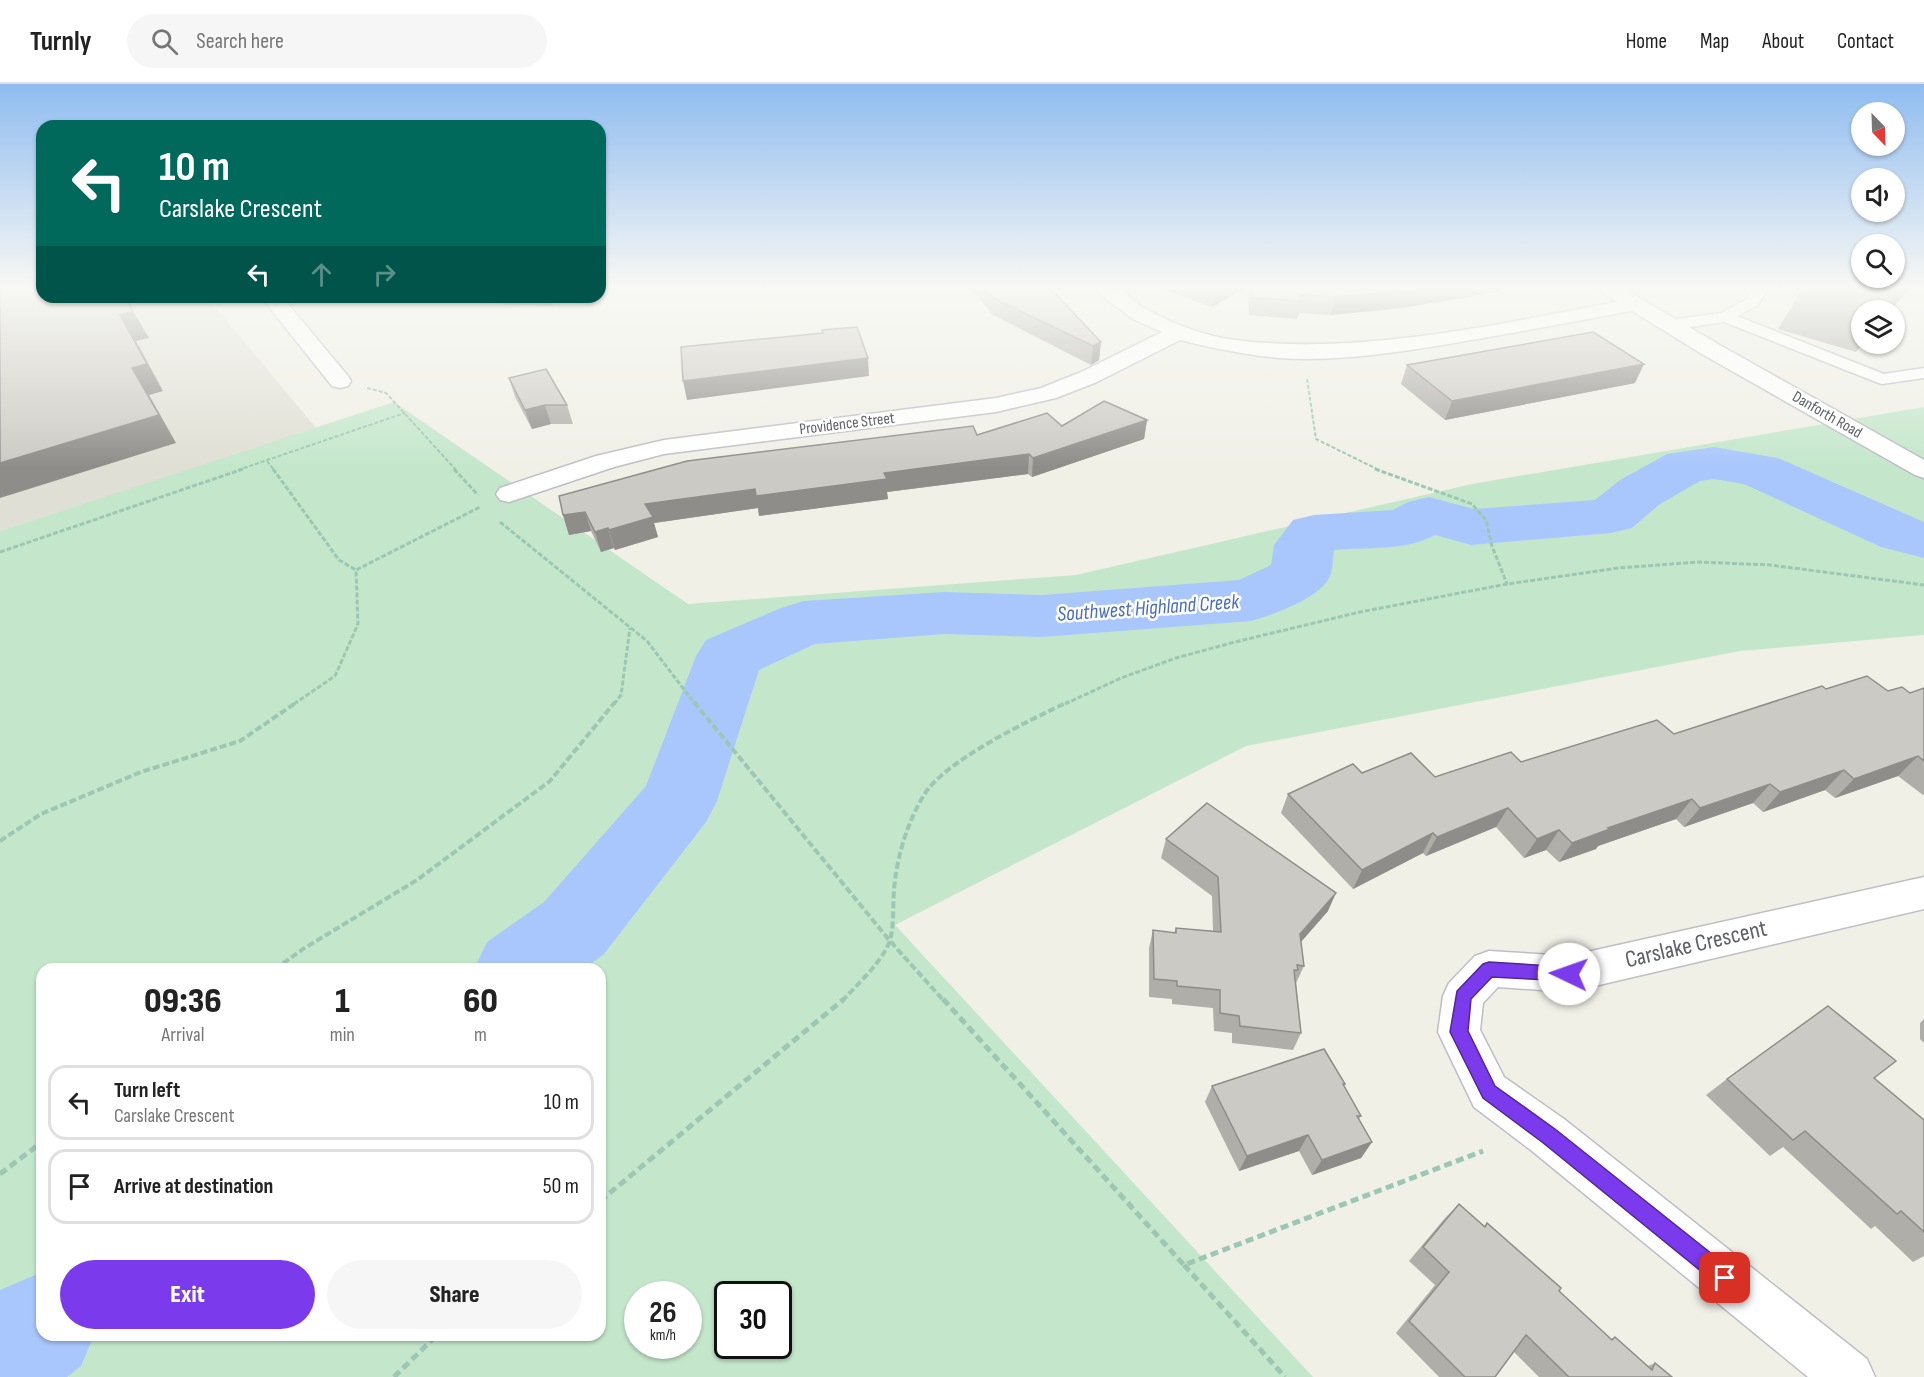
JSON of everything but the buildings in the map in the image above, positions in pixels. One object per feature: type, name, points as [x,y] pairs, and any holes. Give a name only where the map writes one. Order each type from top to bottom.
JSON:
[{"type":"street","points":[[312,346],[340,381]]},
{"type":"street","name":"Providence Street","points":[[508,494],[591,464],[655,448],[996,405],[1048,393],[1089,377],[1150,346]]},
{"type":"street","points":[[1238,346],[1302,352],[1399,346]]},
{"type":"street","name":"Danforth Road","points":[[1707,346],[1924,470]]},
{"type":"street","name":"Carslake Crescent","points":[[1849,1377],[1548,1135],[1489,1092],[1459,1032],[1463,996],[1489,969],[1569,974],[1924,893]]},
{"type":"lane","points":[[1799,346],[1881,379],[1924,373]]},
{"type":"path","points":[[1302,352],[1316,439],[1373,468],[1472,504],[1486,520],[1492,546],[1507,584]]},
{"type":"path","points":[[340,381],[386,393],[486,504],[499,522],[647,641],[688,695],[890,941],[1285,1377]]},
{"type":"path","points":[[0,552],[405,413]]},
{"type":"path","points":[[267,461],[339,560],[356,570]]},
{"type":"path","points":[[356,570],[508,494]]},
{"type":"path","points":[[606,1196],[835,1008],[870,972],[890,941],[895,879],[908,829],[924,794],[946,769],[1038,716],[1121,678],[1176,658],[1360,612],[1507,584],[1618,568],[1699,562],[1770,565],[1924,585]]},
{"type":"path","points":[[0,841],[41,814],[131,777],[240,741],[335,676],[358,624],[356,570]]},
{"type":"path","points":[[283,963],[417,880],[550,782],[621,695],[630,627]]},
{"type":"path","points":[[0,1174],[36,1147]]},
{"type":"path","points":[[1184,1265],[1483,1151]]},
{"type":"path","points":[[394,1377],[431,1341]]},
{"type":"shaded area","points":[[0,346],[248,346],[317,429],[0,531]]},
{"type":"green space","points":[[394,402],[688,604],[1076,575],[1472,484],[1924,407],[1924,635],[1740,651],[1246,746],[895,925],[1313,1377],[0,1377],[0,531]]},
{"type":"waterway","name":"Southwest Highland Creek","points":[[526,963],[574,928],[679,801],[730,656],[804,623],[944,613],[1042,616],[1251,600],[1300,575],[1304,545],[1314,533],[1406,527],[1429,514],[1471,527],[1611,516],[1640,492],[1686,466],[1714,463],[1758,470],[1902,534],[1924,540]]},
{"type":"waterway","name":"Southwest Highland Creek","points":[[0,1359],[36,1332]]},
{"type":"route","points":[[1569,974],[1489,969],[1463,996],[1459,1032],[1489,1092],[1548,1135],[1725,1278]]}]
